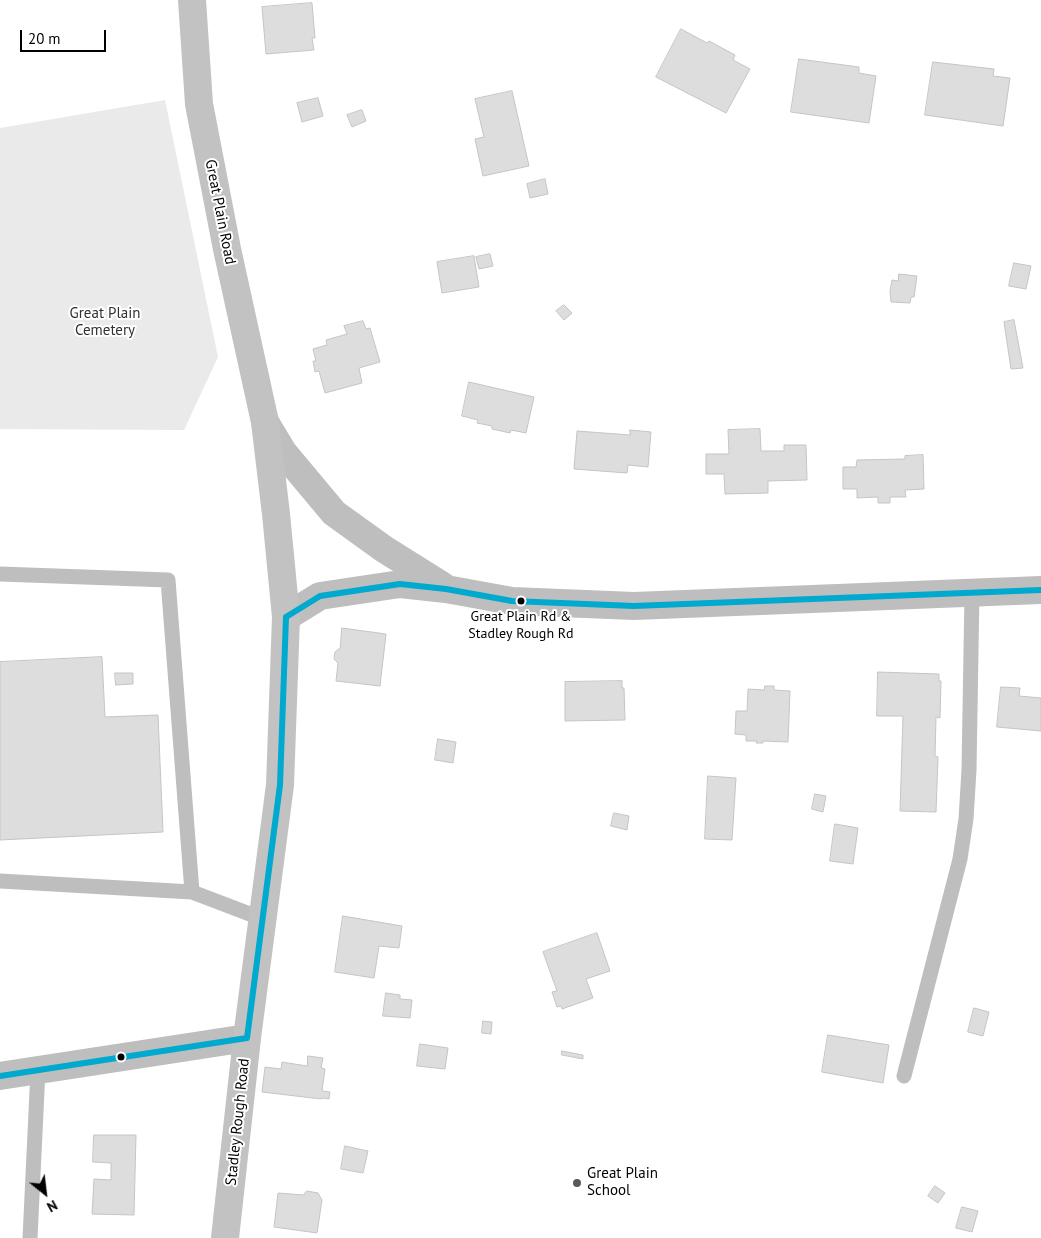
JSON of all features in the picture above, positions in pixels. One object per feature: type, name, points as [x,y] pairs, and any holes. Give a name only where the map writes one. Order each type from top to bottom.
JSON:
[{"type":"main road","name":"Great Plain Road","points":[[192,0],[198,104],[227,250],[265,422],[286,617]]},
{"type":"main road","name":"Stadley Rough Road","points":[[225,1238],[247,1038],[280,785],[286,617]]},
{"type":"street","name":"Great Plain Road","points":[[265,422],[283,452],[334,514],[446,589]]},
{"type":"street","name":"Great Plain Road","points":[[286,617],[320,596],[400,584],[446,589],[512,600],[634,606],[1041,590]]},
{"type":"street","points":[[0,1076],[247,1038]]},
{"type":"lane","points":[[0,574],[168,580],[192,892]]},
{"type":"lane","points":[[904,1076],[960,859],[966,819],[969,770],[972,592]]},
{"type":"lane","points":[[0,881],[192,892],[263,919]]},
{"type":"lane","points":[[30,1238],[38,1070]]},
{"type":"green space","name":"Great Plain Cemetery","points":[[165,100],[218,357],[184,430],[0,429],[0,128]]},
{"type":"building","points":[[312,3],[315,38],[312,38],[314,50],[266,54],[262,7]]},
{"type":"building","points":[[681,29],[735,55],[733,60],[750,69],[726,113],[656,77]]},
{"type":"building","points":[[799,59],[859,67],[859,73],[876,76],[869,123],[791,112]]},
{"type":"building","points":[[933,62],[994,69],[993,76],[1010,78],[1003,126],[925,115]]},
{"type":"building","points":[[512,91],[529,166],[483,176],[475,139],[484,137],[475,99]]},
{"type":"building","points":[[318,98],[323,116],[302,122],[297,103]]},
{"type":"building","points":[[362,110],[366,121],[352,127],[347,115]]},
{"type":"building","points":[[545,179],[548,194],[530,198],[527,184]]},
{"type":"building","points":[[490,254],[493,266],[479,269],[476,257]]},
{"type":"building","points":[[474,256],[479,287],[442,293],[437,262]]},
{"type":"building","points":[[1014,263],[1031,266],[1026,289],[1009,286]]},
{"type":"building","points":[[899,274],[917,276],[914,297],[911,297],[910,303],[891,302],[892,280],[898,281]]},
{"type":"building","points":[[564,305],[572,313],[564,320],[556,311]]},
{"type":"building","points":[[1014,320],[1023,368],[1011,369],[1004,322]]},
{"type":"building","points":[[363,321],[366,329],[370,328],[380,362],[359,368],[362,383],[325,393],[319,371],[315,372],[313,361],[316,361],[313,349],[327,345],[326,340],[347,334],[344,326]]},
{"type":"building","points":[[469,382],[534,397],[526,433],[511,430],[510,433],[492,429],[492,426],[477,423],[478,420],[462,416]]},
{"type":"building","points":[[760,429],[761,451],[784,451],[784,445],[806,445],[807,480],[768,481],[768,493],[725,494],[724,474],[706,474],[706,454],[729,454],[728,430]]},
{"type":"building","points":[[630,430],[651,432],[648,467],[628,465],[627,473],[574,469],[577,431],[630,435]]},
{"type":"building","points":[[923,455],[924,489],[905,490],[906,497],[890,497],[890,503],[878,503],[878,497],[857,498],[857,489],[843,489],[843,467],[856,467],[857,460],[905,459],[905,456]]},
{"type":"building","points":[[342,628],[386,634],[380,686],[336,681],[338,663],[334,659],[335,652],[340,648]]},
{"type":"building","points":[[102,657],[105,717],[158,715],[163,832],[0,840],[0,662]]},
{"type":"building","points":[[878,672],[939,674],[939,681],[941,681],[940,718],[936,717],[935,756],[938,757],[936,812],[900,811],[903,716],[877,716]]},
{"type":"building","points":[[115,673],[133,673],[133,684],[116,685]]},
{"type":"building","points":[[622,681],[625,720],[565,721],[565,682]]},
{"type":"building","points":[[765,686],[774,686],[774,690],[790,691],[788,742],[763,741],[763,743],[756,743],[757,741],[746,741],[746,735],[735,734],[736,711],[747,711],[748,689],[764,690]]},
{"type":"building","points":[[1001,687],[1020,688],[1019,696],[1041,698],[1041,731],[997,727]]},
{"type":"building","points":[[438,739],[456,742],[453,763],[435,760]]},
{"type":"building","points":[[708,776],[736,778],[732,840],[705,839]]},
{"type":"building","points":[[815,794],[826,796],[823,812],[812,809]]},
{"type":"building","points":[[614,813],[629,816],[627,830],[611,826]]},
{"type":"building","points":[[835,824],[858,828],[853,864],[830,861]]},
{"type":"building","points":[[343,916],[402,926],[399,948],[379,946],[374,978],[335,972]]},
{"type":"building","points":[[597,933],[610,971],[586,979],[593,998],[562,1009],[561,1006],[557,1007],[552,992],[557,991],[543,952]]},
{"type":"building","points":[[386,993],[400,995],[400,999],[412,1000],[410,1018],[383,1016]]},
{"type":"building","points":[[974,1008],[989,1012],[983,1036],[968,1032]]},
{"type":"building","points":[[483,1021],[492,1022],[491,1034],[482,1033]]},
{"type":"building","points":[[828,1035],[889,1045],[883,1083],[822,1072]]},
{"type":"building","points":[[420,1044],[448,1048],[445,1069],[417,1066]]},
{"type":"building","points":[[562,1051],[583,1055],[583,1059],[562,1055]]},
{"type":"building","points":[[308,1056],[323,1058],[321,1068],[325,1069],[322,1091],[330,1092],[329,1099],[262,1092],[265,1067],[281,1069],[282,1062],[307,1066]]},
{"type":"building","points":[[94,1135],[136,1135],[134,1215],[92,1214],[94,1179],[111,1180],[111,1163],[93,1162]]},
{"type":"building","points":[[345,1146],[368,1151],[363,1173],[341,1169]]},
{"type":"building","points":[[935,1186],[945,1193],[938,1203],[928,1196]]},
{"type":"building","points":[[307,1191],[318,1193],[322,1200],[317,1233],[274,1227],[278,1193],[303,1195]]},
{"type":"building","points":[[962,1207],[978,1211],[972,1232],[956,1228]]},
{"type":"transit line","points":[[286,617],[320,596],[400,584],[446,589],[512,601],[634,606],[1041,590]]},
{"type":"transit line","points":[[247,1038],[280,785],[286,617]]},
{"type":"transit line","points":[[0,1076],[247,1038]]},
{"type":"place","name":"Great Plain Rd & Stadley Rough Rd","points":[[521,601]]},
{"type":"place","name":"Great Plain School","points":[[577,1183]]}]
